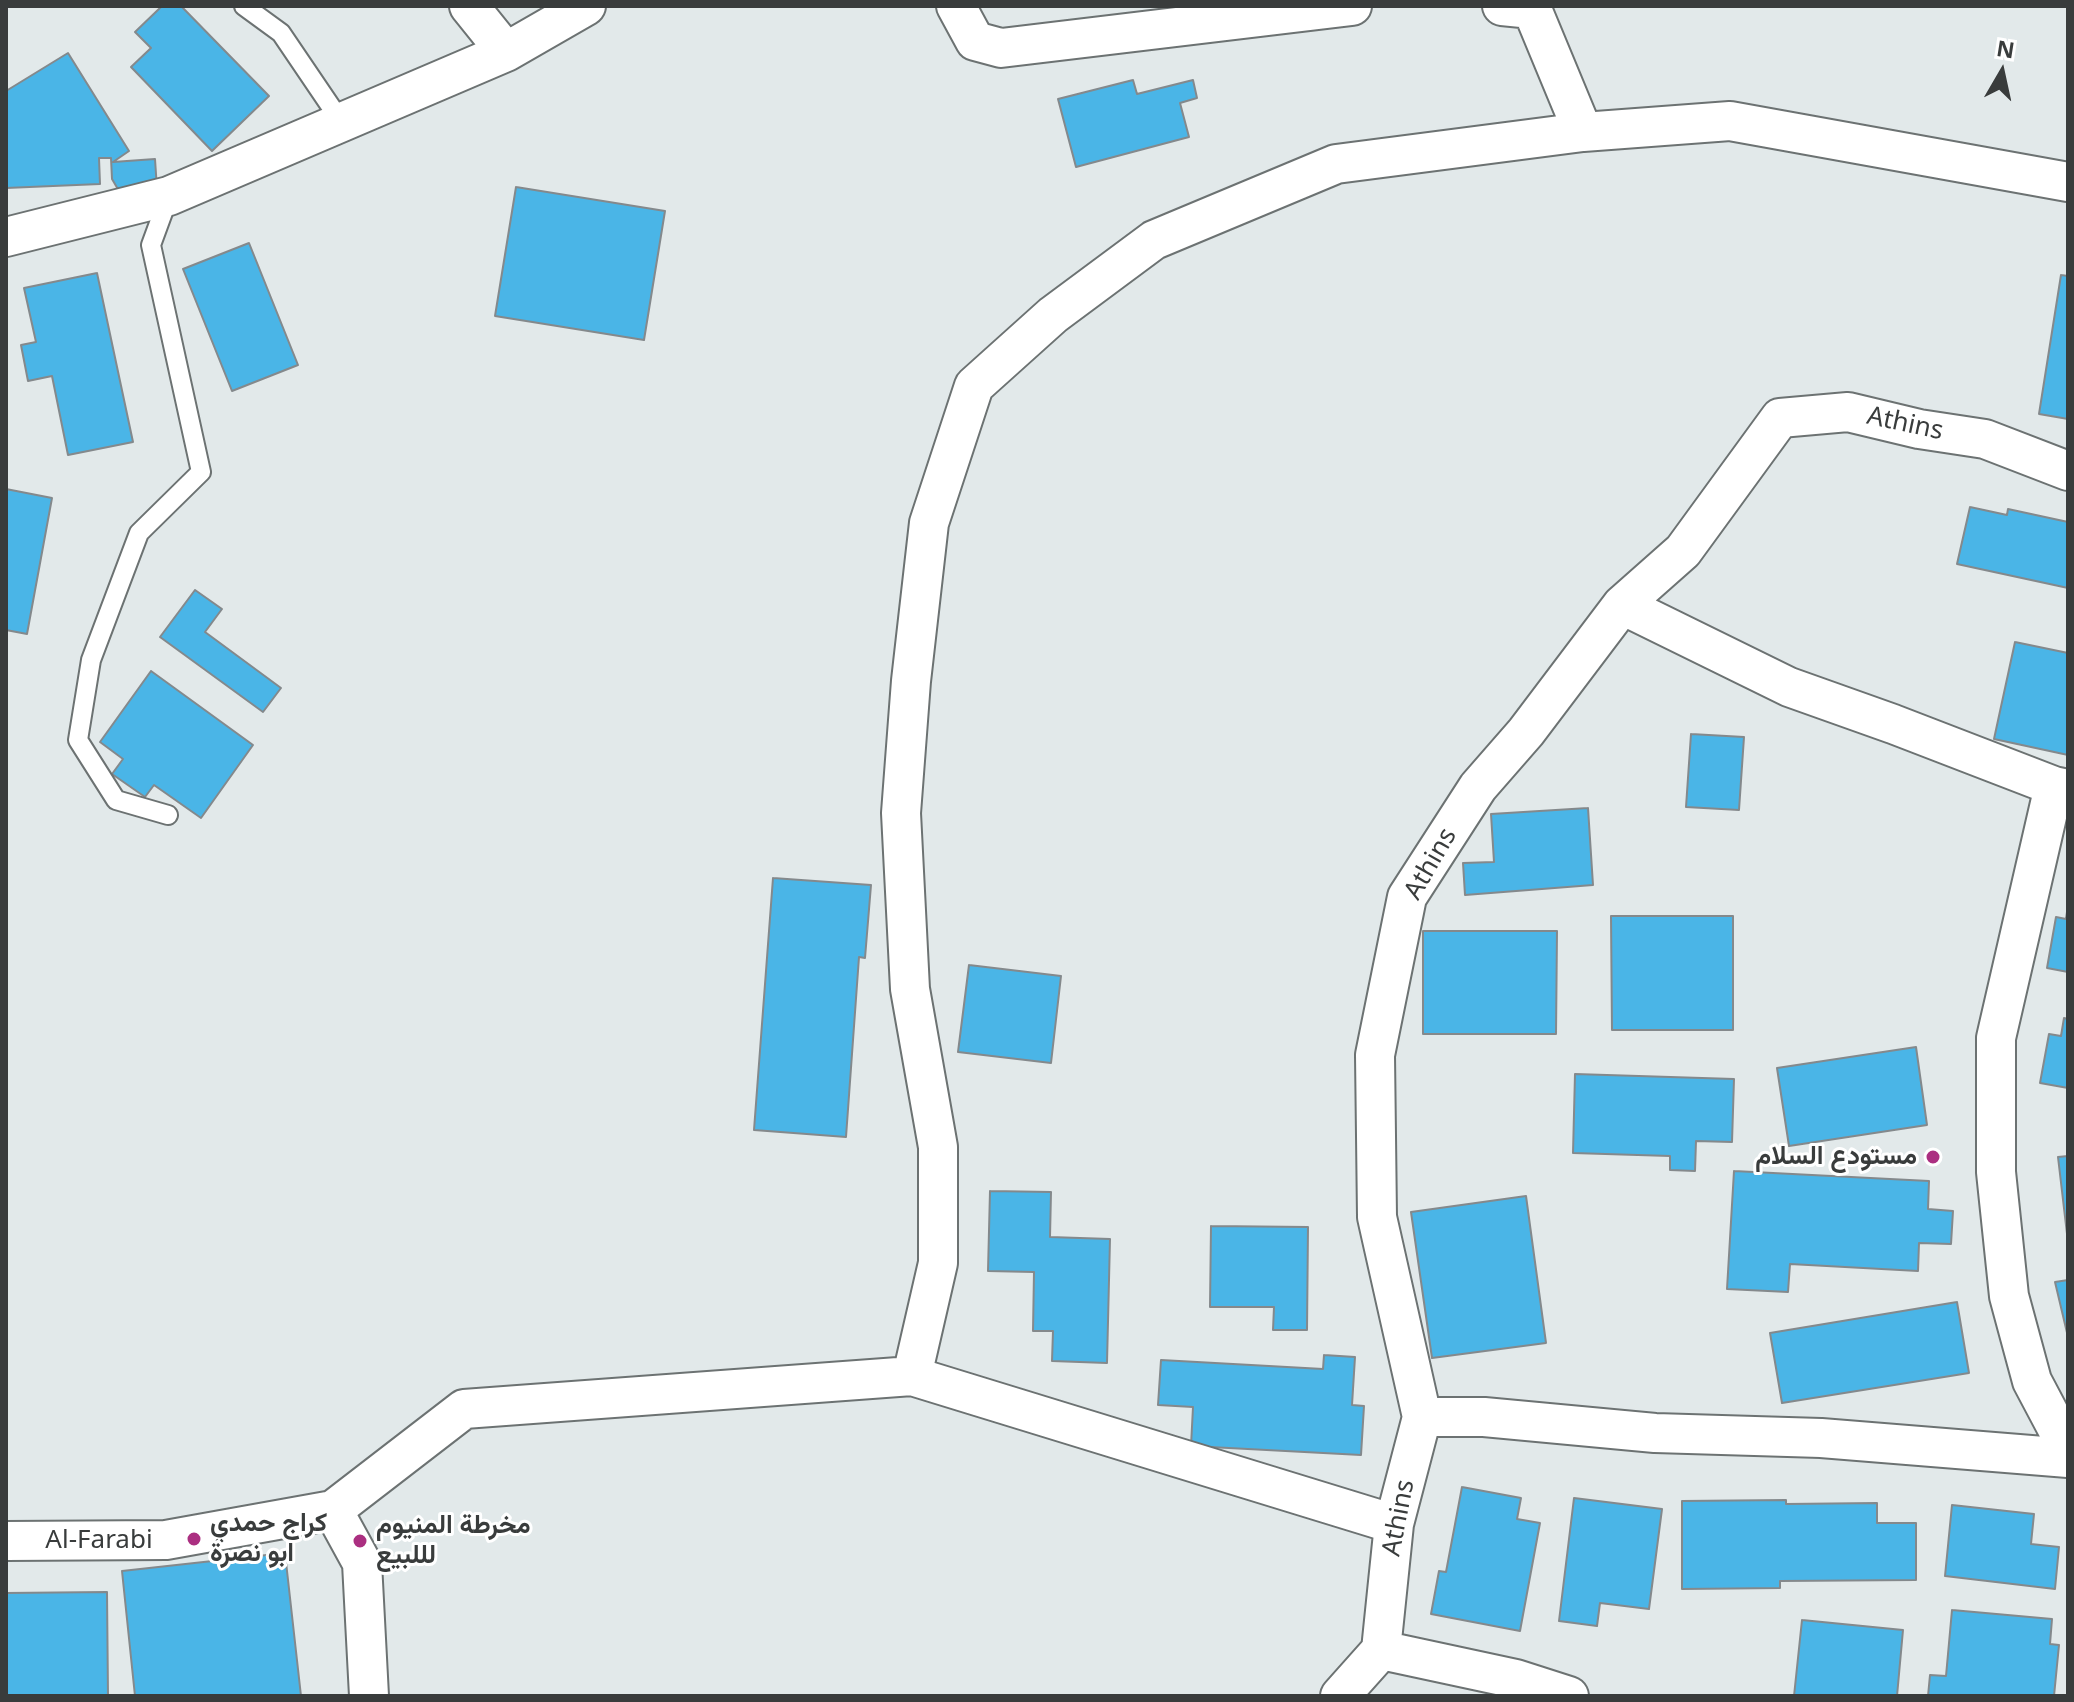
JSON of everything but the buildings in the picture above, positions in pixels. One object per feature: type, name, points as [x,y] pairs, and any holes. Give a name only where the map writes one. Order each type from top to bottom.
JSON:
[{"type":"street","points":[[469,6],[506,52]]},
{"type":"street","points":[[6,237],[169,196],[506,52],[586,6]]},
{"type":"street","points":[[956,6],[975,41],[1001,48],[1352,6]]},
{"type":"street","points":[[1502,6],[1532,9],[1583,132]]},
{"type":"street","points":[[912,1376],[938,1263],[938,1147],[910,989],[901,813],[911,681],[929,523],[974,386],[1053,315],[1154,240],[1336,164],[1583,132],[1730,121],[2068,182]]},
{"type":"street","name":"Athins","points":[[1381,1650],[1394,1524],[1422,1417],[1377,1217],[1375,1055],[1407,897],[1478,787],[1526,732],[1622,605],[1683,551],[1780,418],[1848,412],[1919,429],[1985,439],[2068,471]]},
{"type":"street","points":[[1622,605],[1789,687],[2061,788],[1996,1038],[1996,1172],[2009,1296],[2032,1381],[2068,1449]]},
{"type":"street","points":[[369,1696],[362,1563],[333,1510],[464,1409],[912,1376],[1394,1524]]},
{"type":"street","points":[[1422,1417],[1484,1417],[1655,1433],[1821,1438],[2068,1458]]},
{"type":"street","name":"Al-Farabi","points":[[6,1541],[166,1540],[333,1510]]},
{"type":"street","points":[[1340,1696],[1381,1650],[1516,1679],[1569,1696]]},
{"type":"lane","points":[[244,6],[281,33],[342,123]]},
{"type":"lane","points":[[168,815],[116,800],[78,740],[91,660],[139,533],[201,472],[151,245],[169,196]]},
{"type":"place","name":"مستودع السلام","points":[[1933,1157]]},
{"type":"place","name":"كراج حمدي ابو نصرة","points":[[194,1539]]},
{"type":"place","name":"مخرطة المنيوم لللبيع","points":[[360,1541]]}]
